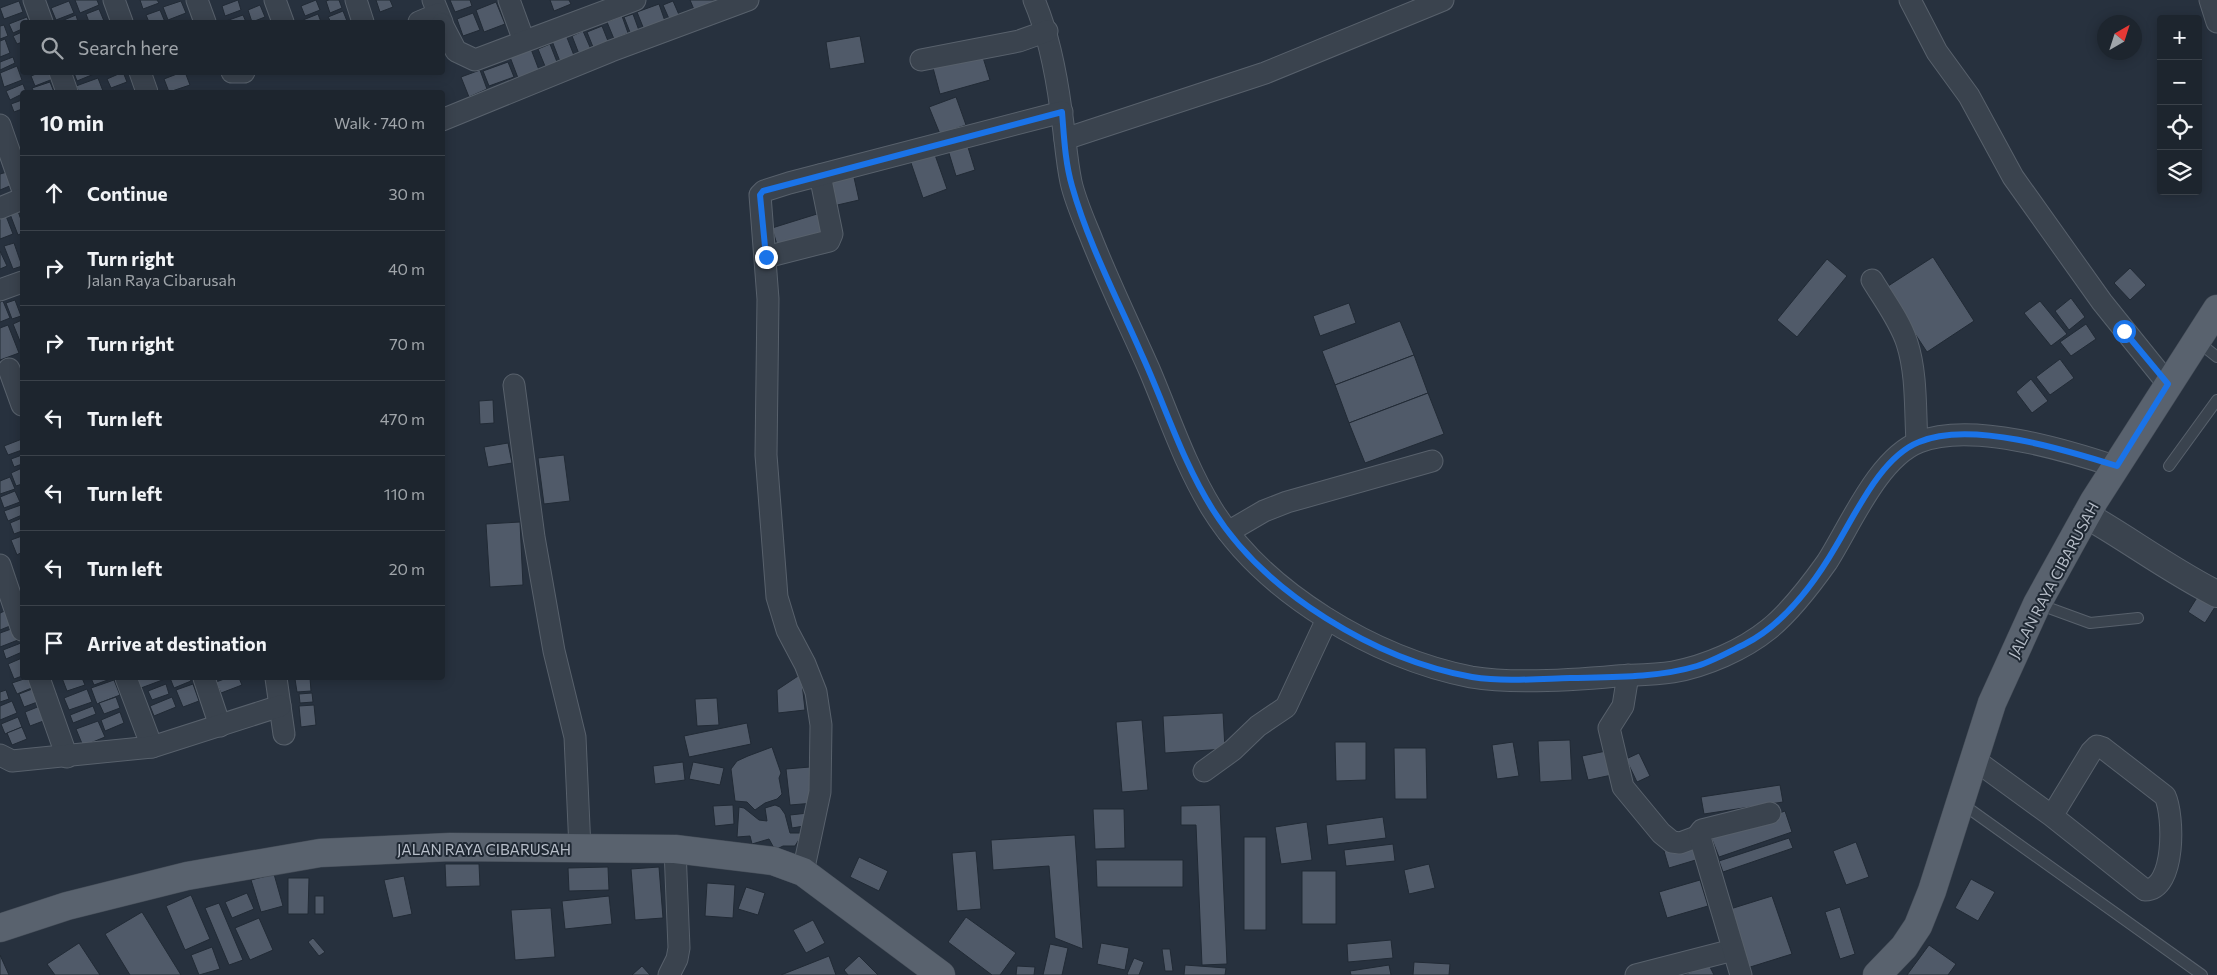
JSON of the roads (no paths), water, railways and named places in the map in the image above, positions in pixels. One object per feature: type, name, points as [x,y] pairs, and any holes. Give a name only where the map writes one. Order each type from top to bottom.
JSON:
[{"type":"main road","name":"JALAN RAYA CIBARUSAH","points":[[1876,975],[1904,947],[1918,926],[1975,760],[1992,704],[2037,604],[2101,491],[2168,384],[2207,349],[2217,309]]},
{"type":"main road","name":"JALAN RAYA CIBARUSAH","points":[[0,928],[67,906],[187,876],[320,853],[450,847],[675,850],[773,861],[803,872],[941,975]]},
{"type":"street","points":[[34,0],[41,20]]},
{"type":"street","points":[[114,0],[121,20]]},
{"type":"street","points":[[198,0],[204,20]]},
{"type":"street","points":[[275,0],[282,20]]},
{"type":"street","points":[[356,0],[362,20]]},
{"type":"street","points":[[509,0],[524,41]]},
{"type":"street","points":[[445,28],[456,51],[475,60],[524,41],[584,9],[635,0]]},
{"type":"street","points":[[445,119],[611,51],[748,0]]},
{"type":"street","points":[[1034,0],[1044,32],[1051,115],[1064,139],[1072,186],[1101,264],[1196,481],[1228,532],[1265,572],[1325,623],[1424,664],[1476,678],[1524,680],[1600,678],[1673,672],[1699,665],[1750,642],[1768,630],[1792,607],[1812,582],[1871,487],[1891,463],[1917,442],[1954,435],[2028,441],[2101,491],[2189,580],[2217,594]]},
{"type":"street","points":[[1064,139],[1265,73],[1444,0]]},
{"type":"street","points":[[1910,0],[1937,52],[1969,96],[2013,177],[2102,302],[2168,384]]},
{"type":"street","points":[[2210,0],[2217,22]]},
{"type":"street","points":[[425,20],[439,15]]},
{"type":"street","points":[[922,60],[1019,41],[1044,32]]},
{"type":"street","points":[[61,75],[67,90]]},
{"type":"street","points":[[141,75],[146,90]]},
{"type":"street","points":[[803,872],[820,792],[821,725],[816,692],[805,664],[787,630],[777,597],[766,455],[768,299],[761,194],[820,175],[1051,115]]},
{"type":"street","points":[[0,125],[20,182]]},
{"type":"street","points":[[766,257],[829,241],[832,234],[820,175]]},
{"type":"street","points":[[0,208],[20,200]]},
{"type":"street","points":[[1872,280],[1901,329],[1907,344],[1913,381],[1917,442]]},
{"type":"street","points":[[0,290],[20,283]]},
{"type":"street","points":[[10,368],[20,399]]},
{"type":"street","points":[[514,385],[536,546],[554,651],[575,737],[580,849]]},
{"type":"street","points":[[1228,532],[1264,511],[1287,502],[1432,460]]},
{"type":"street","points":[[0,566],[20,624]]},
{"type":"street","points":[[1204,771],[1233,750],[1258,726],[1286,707],[1325,623]]},
{"type":"street","points":[[1626,675],[1623,706],[1609,728],[1623,787],[1661,833],[1672,842],[1680,842],[1699,836]]},
{"type":"street","points":[[40,680],[67,757]]},
{"type":"street","points":[[127,680],[152,747]]},
{"type":"street","points":[[205,680],[220,726]]},
{"type":"street","points":[[276,680],[284,734]]},
{"type":"street","points":[[0,755],[12,761],[152,747],[280,706]]},
{"type":"street","points":[[1975,760],[2052,816],[2145,890],[2151,890],[2156,886],[2170,861],[2172,852],[2169,806],[2165,796],[2104,748],[2098,746],[2090,752],[2052,816]]},
{"type":"street","points":[[1741,975],[1699,836],[1702,830],[1770,813]]},
{"type":"street","points":[[668,975],[677,959],[679,948],[675,850]]},
{"type":"street","points":[[1636,975],[1733,950]]},
{"type":"lane","points":[[2169,466],[2217,400]]},
{"type":"lane","points":[[2037,604],[2090,623],[2138,618]]},
{"type":"lane","points":[[1960,802],[2202,975]]}]
